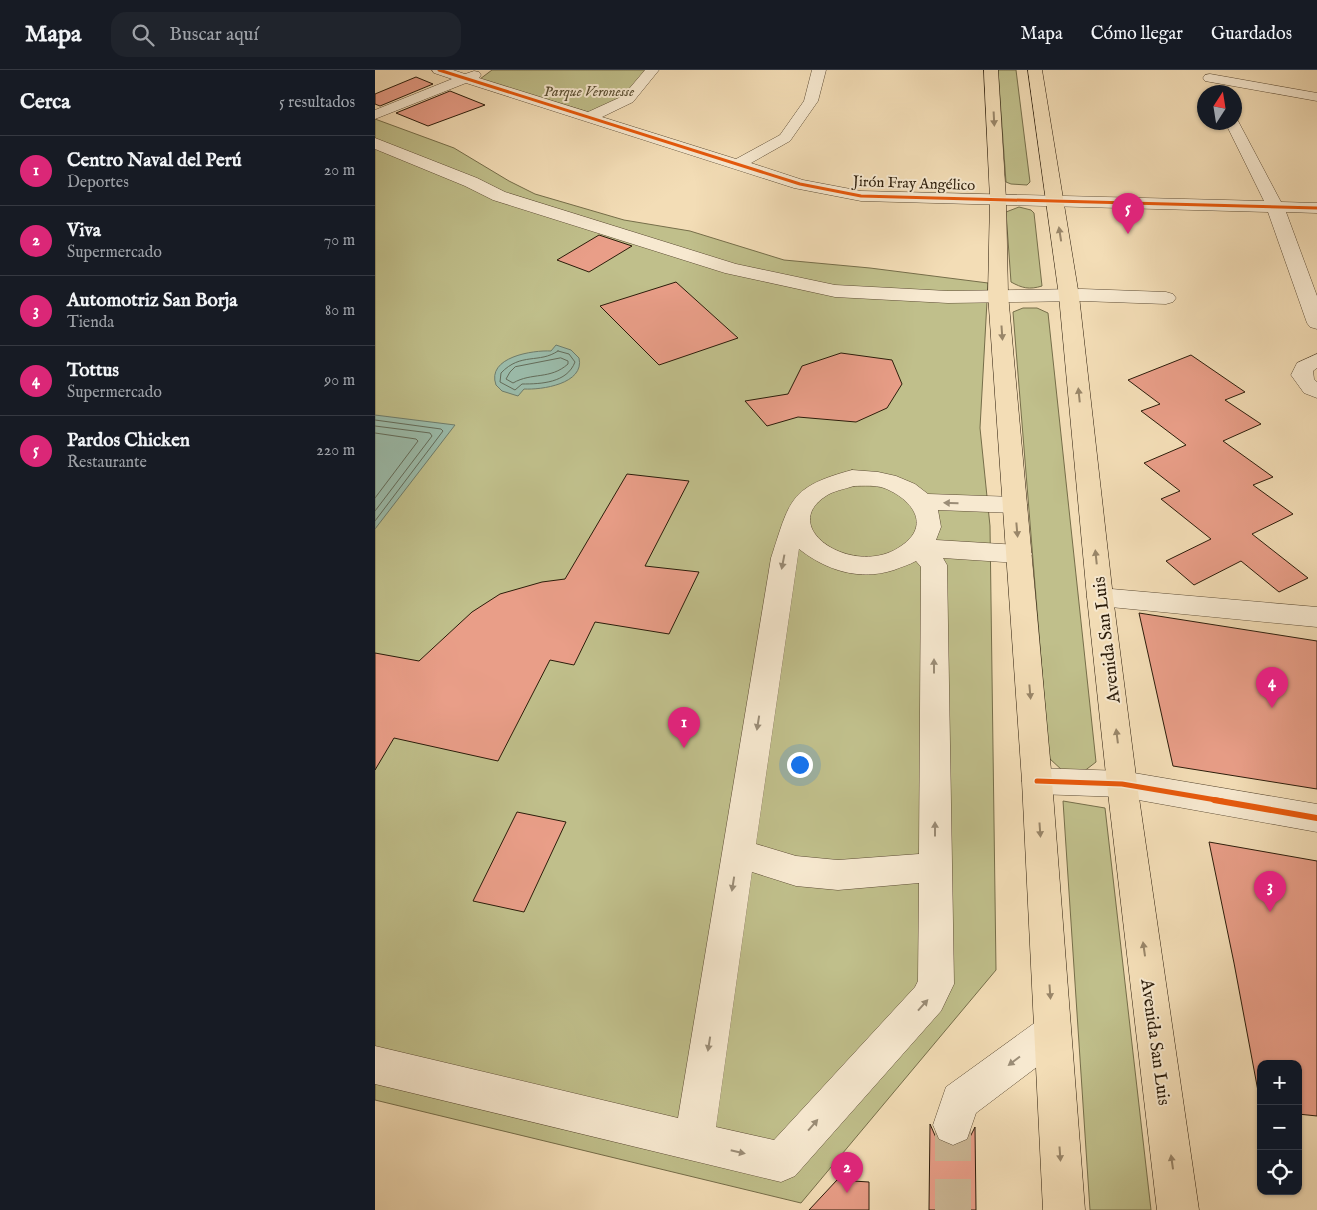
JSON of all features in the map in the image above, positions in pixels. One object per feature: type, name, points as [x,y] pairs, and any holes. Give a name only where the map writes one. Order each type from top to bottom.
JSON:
[{"type":"main road","points":[[991,70],[998,199],[999,297],[1037,781],[1064,1210]]},
{"type":"main road","name":"Avenida San Luis","points":[[1035,70],[1069,296],[1100,597],[1178,1210]]},
{"type":"street","name":"Jirón Fray Angélico","points":[[439,70],[475,75],[590,117],[800,184],[861,196],[1317,208]]},
{"type":"street","points":[[590,117],[628,99],[652,70]]},
{"type":"street","points":[[737,165],[785,138],[811,101],[819,70]]},
{"type":"street","points":[[1209,74],[1317,97]]},
{"type":"street","points":[[375,115],[475,75]]},
{"type":"street","points":[[1242,88],[1275,89]]},
{"type":"street","points":[[1236,130],[1275,207],[1317,323]]},
{"type":"street","points":[[375,143],[471,182],[499,196],[732,268],[824,289],[926,296],[1166,298]]},
{"type":"street","points":[[824,289],[839,277],[854,274]]},
{"type":"street","points":[[885,276],[899,279],[926,296]]},
{"type":"street","points":[[1317,360],[1304,367],[1301,372],[1307,385],[1317,392]]},
{"type":"street","points":[[694,1142],[784,558],[797,516],[803,502],[815,491],[832,483],[852,478],[873,478],[892,482],[909,491],[923,502],[929,513],[930,525],[927,537],[918,548],[903,558],[883,564],[862,566],[839,563],[821,555],[806,544],[798,530],[797,516]]},
{"type":"street","points":[[923,502],[1015,505]]},
{"type":"street","points":[[918,548],[1019,554]]},
{"type":"street","points":[[375,1065],[781,1162],[928,999],[936,984],[934,565],[918,548]]},
{"type":"street","points":[[1100,597],[1317,617]]},
{"type":"street","points":[[1037,781],[1123,784],[1317,818]]},
{"type":"street","points":[[738,853],[797,871],[838,875],[935,867]]},
{"type":"street","points":[[953,1125],[960,1101],[1053,1032]]},
{"type":"green space","name":"Parque Veronesse","points":[[492,70],[646,70],[623,98],[591,113],[480,79]]},
{"type":"green space","points":[[998,70],[1016,70],[1030,182],[1027,185],[1006,182]]},
{"type":"green space","points":[[375,119],[454,148],[509,181],[535,194],[624,220],[690,231],[784,260],[870,268],[988,283],[980,428],[990,526],[996,970],[801,1203],[375,1100]]},
{"type":"green space","points":[[1019,207],[1031,210],[1034,213],[1042,286],[1026,288],[1011,282],[1006,212]]},
{"type":"green space","points":[[1023,308],[1037,308],[1048,313],[1096,762],[1083,772],[1063,771],[1049,758],[1013,312]]},
{"type":"green space","points":[[1063,801],[1105,808],[1151,1210],[1090,1210]]},
{"type":"water","points":[[556,345],[571,350],[579,358],[579,367],[569,379],[560,384],[524,389],[518,396],[502,391],[496,385],[495,375],[498,368],[504,362],[523,354],[551,351]]},
{"type":"water","points":[[375,415],[455,425],[375,529]]},
{"type":"building","points":[[416,77],[433,84],[380,106],[375,104],[375,94]]},
{"type":"building","points":[[450,91],[485,105],[428,126],[396,113]]},
{"type":"building","points":[[599,235],[632,246],[589,272],[557,260]]},
{"type":"building","points":[[676,282],[738,338],[659,365],[600,306]]},
{"type":"building","points":[[841,353],[892,360],[902,384],[887,408],[856,422],[798,417],[767,426],[745,401],[788,394],[802,366]]},
{"type":"building","points":[[1191,355],[1245,392],[1225,400],[1261,424],[1223,441],[1273,477],[1253,485],[1293,514],[1252,534],[1308,578],[1279,592],[1241,561],[1194,585],[1166,561],[1211,539],[1161,499],[1180,491],[1144,463],[1186,445],[1141,411],[1160,404],[1128,380]]},
{"type":"building","points":[[627,474],[689,481],[645,566],[699,572],[669,634],[595,622],[574,665],[550,660],[498,761],[394,738],[375,770],[375,653],[419,661],[472,612],[500,594],[542,582],[565,579]]},
{"type":"building","points":[[1139,613],[1317,641],[1317,789],[1173,766]]},
{"type":"building","points":[[517,812],[566,822],[524,912],[473,901]]},
{"type":"building","points":[[1209,842],[1317,861],[1317,1116],[1302,1114],[1302,1060],[1257,1060],[1257,1086]]},
{"type":"building","points":[[930,1124],[937,1140],[952,1147],[968,1141],[975,1127],[976,1210],[929,1210]]},
{"type":"building","points":[[837,1180],[869,1182],[869,1210],[809,1210]]},
{"type":"tunnel","points":[[953,1125],[953,1210]]},
{"type":"cycle path","points":[[439,70],[800,184],[861,196],[1317,208]]},
{"type":"cycle path","points":[[1037,781],[1122,784],[1317,818]]},
{"type":"place","name":"Pardos Chicken","points":[[1128,234]]},
{"type":"place","name":"Tottus","points":[[1272,708]]},
{"type":"place","name":"Centro Naval del Perú","points":[[684,748]]},
{"type":"place","name":"Automotriz San Borja","points":[[1270,912]]},
{"type":"place","name":"Viva","points":[[847,1193]]}]
